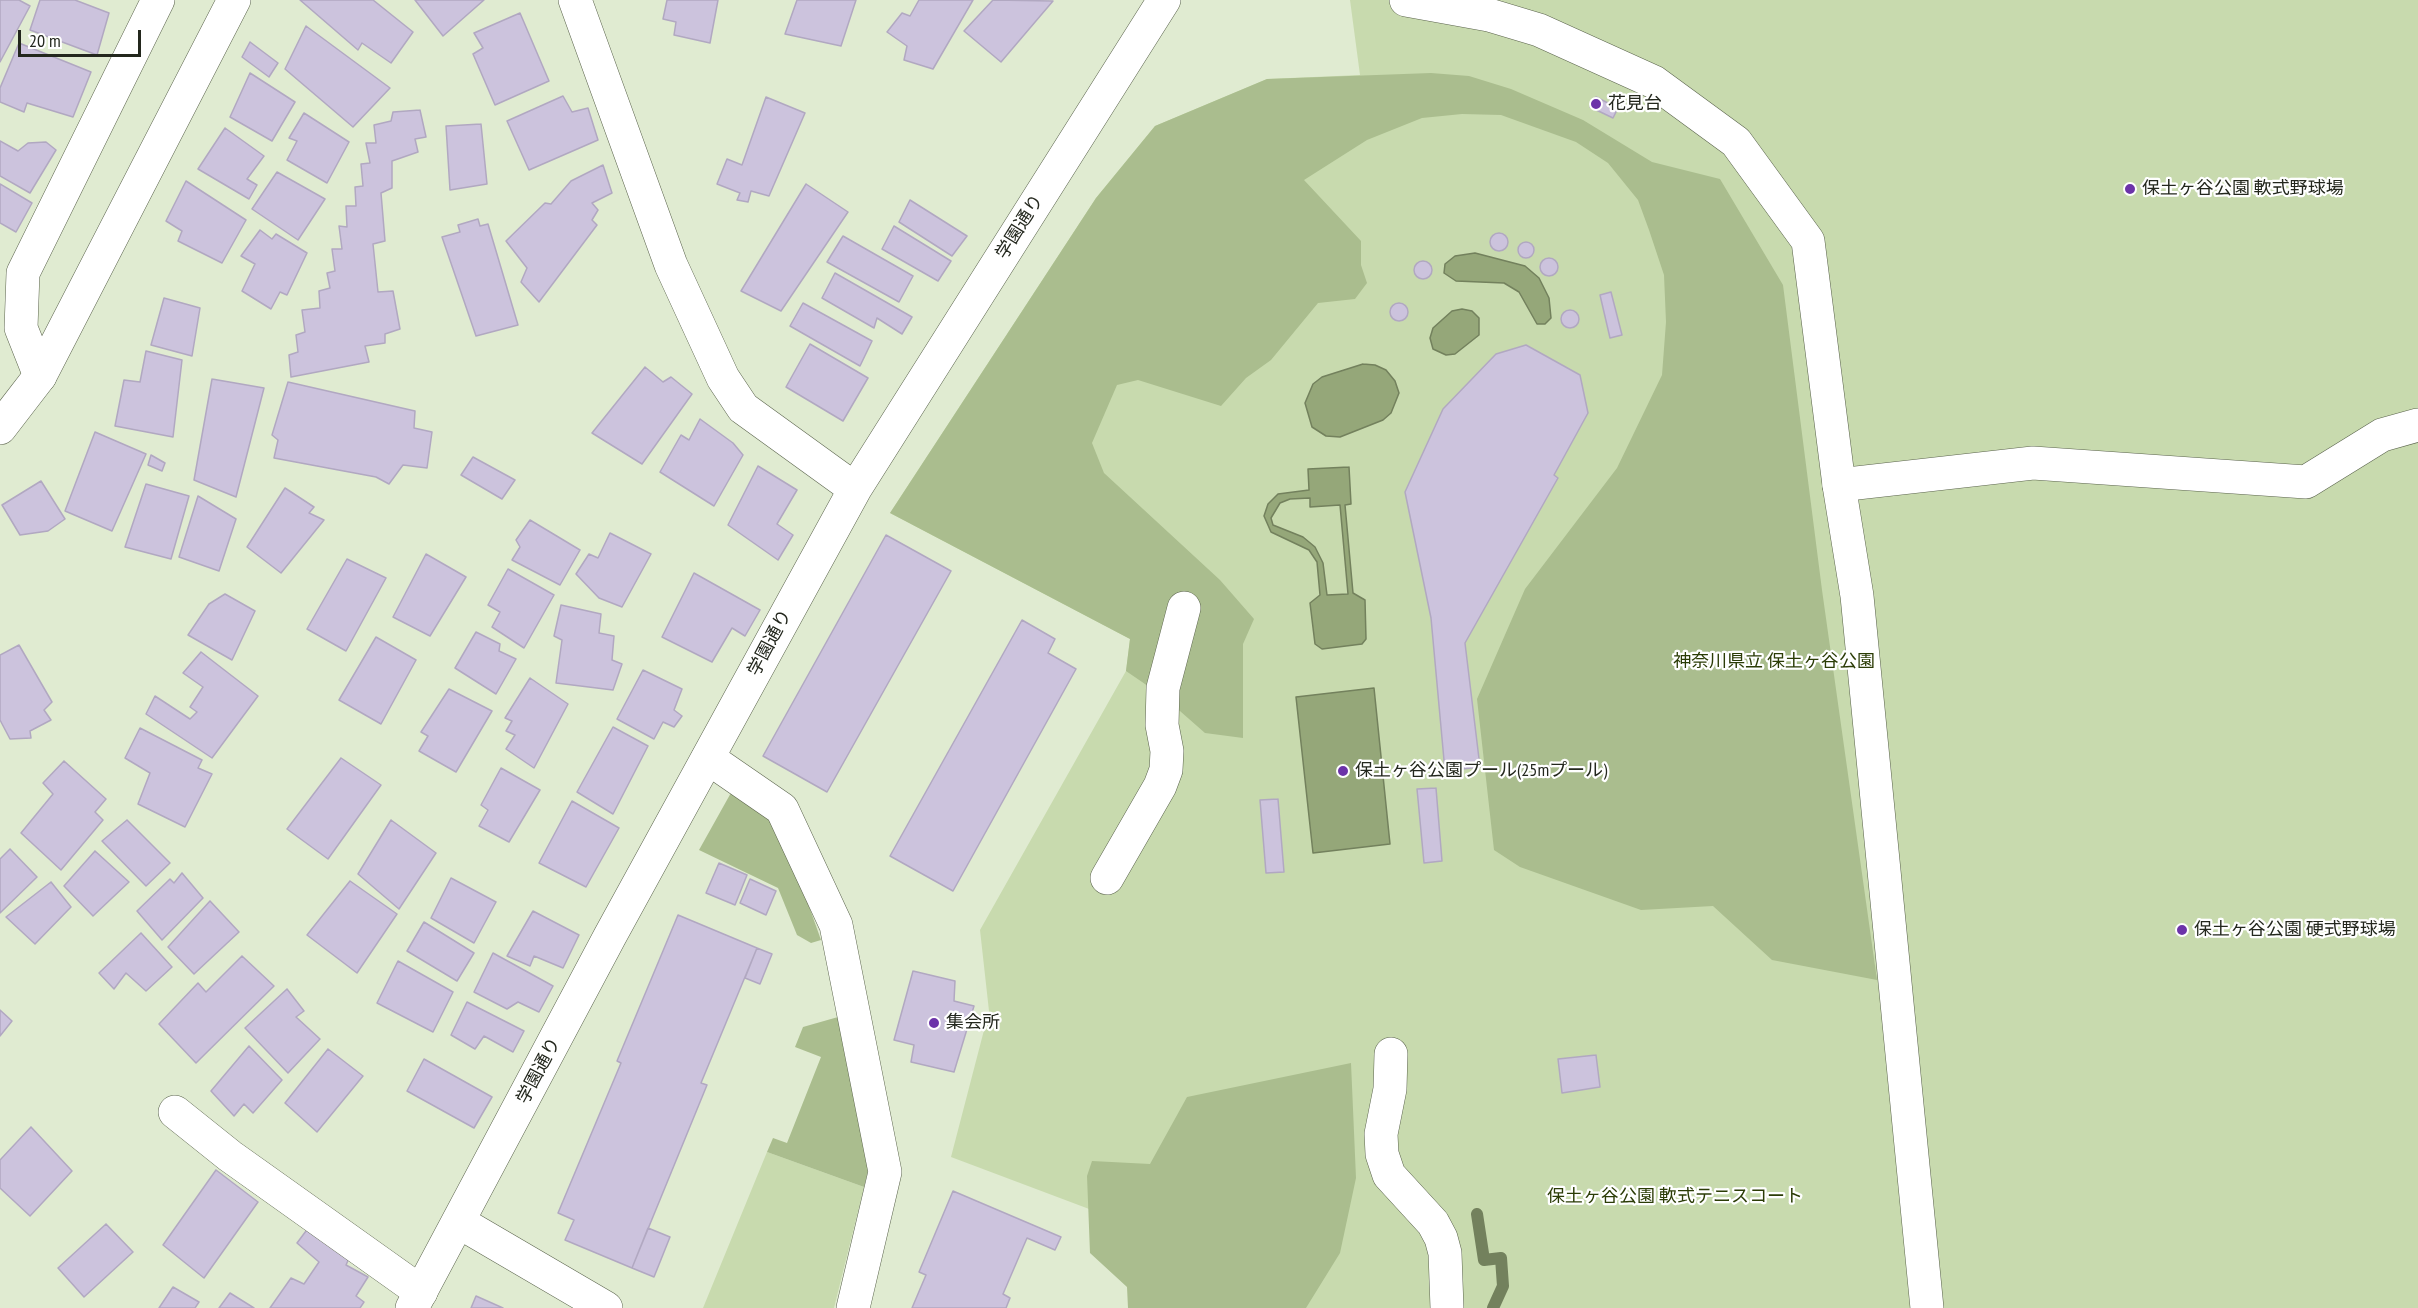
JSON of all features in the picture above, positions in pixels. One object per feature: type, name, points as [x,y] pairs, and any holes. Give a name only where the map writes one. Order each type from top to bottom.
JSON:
[{"type":"street","points":[[40,376],[21,328],[12,267],[158,0]]},
{"type":"street","points":[[0,428],[40,376],[234,0]]},
{"type":"street","points":[[575,0],[671,265],[723,378],[742,408],[855,489]]},
{"type":"street","name":"学園通り","points":[[416,1300],[610,936],[855,489],[1164,0]]},
{"type":"street","points":[[1406,0],[1489,15],[1539,30],[1654,82],[1736,142],[1808,241],[1839,485],[1857,596],[1927,1308]]},
{"type":"street","points":[[1839,485],[2033,463],[2306,482],[2382,435],[2418,425]]},
{"type":"street","points":[[1107,878],[1160,786],[1166,770],[1163,688],[1184,608]]},
{"type":"street","points":[[708,758],[782,809],[836,925],[885,1172],[853,1308]]},
{"type":"street","points":[[1391,1054],[1390,1089],[1381,1134],[1382,1154],[1389,1175],[1433,1223],[1441,1238],[1445,1253],[1447,1308]]},
{"type":"street","points":[[175,1112],[416,1300]]},
{"type":"street","points":[[459,1222],[606,1308]]},
{"type":"green space","name":"神奈川県立 保土ヶ谷公園","points":[[1350,0],[2418,0],[2418,1308],[1131,1308],[1129,1224],[951,1157],[989,1011],[980,930],[1126,671],[1130,639],[890,513],[1096,198],[1155,126],[1267,79],[1360,75]]},
{"type":"green space","points":[[1431,73],[1469,76],[1511,89],[1583,120],[1652,162],[1720,179],[1783,285],[1822,590],[1877,980],[1772,960],[1713,906],[1641,910],[1520,867],[1494,850],[1477,699],[1525,589],[1617,468],[1662,375],[1666,322],[1664,275],[1638,200],[1608,163],[1576,142],[1501,115],[1462,114],[1422,118],[1367,140],[1304,180],[1361,241],[1361,265],[1367,283],[1355,299],[1318,303],[1271,360],[1246,378],[1221,406],[1138,380],[1117,385],[1092,443],[1104,473],[1220,580],[1254,619],[1243,644],[1243,738],[1205,733],[1164,697],[1126,671],[1130,639],[890,513],[1096,198],[1155,126],[1267,79]]},
{"type":"green space","points":[[732,791],[762,808],[784,836],[821,940],[811,943],[797,935],[778,888],[699,850]]},
{"type":"green space","points":[[838,1017],[869,1166],[864,1187],[767,1152],[773,1138],[787,1143],[821,1057],[795,1047],[803,1027]]},
{"type":"green space","points":[[1351,1063],[1356,1178],[1340,1253],[1306,1308],[1128,1308],[1127,1287],[1090,1253],[1087,1176],[1092,1161],[1150,1164],[1187,1097]]},
{"type":"green space","points":[[767,1152],[864,1187],[834,1308],[703,1308]]},
{"type":"shaded area","points":[[1475,253],[1525,266],[1539,278],[1549,298],[1551,318],[1545,324],[1537,324],[1519,292],[1504,283],[1456,281],[1444,273],[1445,264],[1455,256]]},
{"type":"shaded area","points":[[1462,309],[1472,311],[1479,318],[1479,335],[1455,354],[1446,355],[1433,349],[1430,338],[1433,328],[1452,311]]},
{"type":"shaded area","points":[[1363,364],[1375,365],[1386,370],[1395,381],[1399,393],[1391,413],[1383,420],[1340,437],[1326,436],[1312,427],[1305,403],[1313,384],[1322,377]]},
{"type":"shaded area","points":[[1349,467],[1351,504],[1345,505],[1353,593],[1365,600],[1366,639],[1362,644],[1322,649],[1315,644],[1310,603],[1320,595],[1317,562],[1309,550],[1271,532],[1264,516],[1268,504],[1278,494],[1309,490],[1308,469]],"holes":[[[1310,498],[1310,507],[1340,505],[1348,594],[1327,595],[1323,563],[1315,547],[1303,537],[1273,525],[1271,518],[1280,503],[1290,499]]]},
{"type":"shaded area","name":"保土ヶ谷公園プール(25mプール)","points":[[1374,688],[1390,844],[1313,853],[1296,697]]},
{"type":"building","points":[[0,0],[19,0],[30,6],[0,62]]},
{"type":"building","points":[[40,0],[75,0],[109,13],[97,55],[30,30]]},
{"type":"building","points":[[300,0],[373,0],[413,32],[391,63],[362,43],[358,50]]},
{"type":"building","points":[[415,0],[484,0],[443,36]]},
{"type":"building","points":[[667,0],[718,0],[710,43],[674,35],[676,22],[663,19]]},
{"type":"building","points":[[797,0],[856,0],[841,46],[785,34]]},
{"type":"building","points":[[919,0],[973,0],[933,69],[904,60],[907,46],[887,32],[902,13],[910,16]]},
{"type":"building","points":[[993,0],[1053,1],[1001,62],[964,31]]},
{"type":"building","points":[[520,13],[549,81],[495,105],[473,54],[483,48],[474,33]]},
{"type":"building","points":[[306,26],[390,88],[353,127],[285,69]]},
{"type":"building","points":[[250,42],[278,63],[269,77],[242,57]]},
{"type":"building","points":[[19,43],[91,72],[73,117],[27,103],[24,112],[0,102],[0,88]]},
{"type":"building","points":[[250,73],[295,102],[272,141],[230,117]]},
{"type":"building","points":[[563,96],[572,112],[588,108],[598,140],[529,170],[507,121]]},
{"type":"building","points":[[766,97],[805,113],[769,196],[751,191],[748,202],[737,200],[740,193],[717,184],[727,159],[742,165]]},
{"type":"building","points":[[1596,97],[1618,108],[1613,118],[1590,107]]},
{"type":"building","points":[[420,110],[426,137],[415,139],[418,152],[392,161],[392,188],[381,193],[385,241],[373,244],[378,292],[393,291],[400,329],[385,334],[385,343],[365,346],[369,362],[291,377],[289,355],[298,352],[296,335],[305,332],[302,310],[320,308],[319,291],[330,288],[327,273],[335,271],[332,249],[342,249],[339,226],[347,227],[346,206],[356,206],[355,187],[363,186],[361,164],[370,163],[366,143],[376,143],[374,125],[391,121],[393,112]]},
{"type":"building","points":[[304,113],[349,142],[327,183],[287,160],[297,141],[289,138]]},
{"type":"building","points":[[481,124],[487,184],[450,190],[446,126]]},
{"type":"building","points":[[225,128],[264,156],[247,179],[257,185],[249,199],[198,169]]},
{"type":"building","points":[[0,141],[18,151],[28,143],[46,142],[56,150],[30,193],[0,176]]},
{"type":"building","points":[[603,165],[612,193],[592,203],[598,210],[592,220],[597,225],[539,302],[521,282],[527,268],[506,241],[545,203],[551,204],[571,181]]},
{"type":"building","points":[[277,172],[325,199],[298,240],[252,209]]},
{"type":"building","points":[[186,181],[246,220],[222,263],[178,241],[182,231],[166,221]]},
{"type":"building","points":[[0,184],[32,203],[16,232],[0,223]]},
{"type":"building","points":[[806,184],[848,212],[781,311],[741,291]]},
{"type":"building","points":[[910,200],[967,236],[952,256],[899,222]]},
{"type":"building","points":[[478,219],[480,226],[488,224],[518,325],[476,336],[442,237],[460,232],[458,225]]},
{"type":"building","points":[[894,226],[951,261],[938,281],[882,249]]},
{"type":"building","points":[[260,230],[272,239],[276,234],[307,253],[287,295],[280,292],[271,309],[242,291],[255,264],[241,256]]},
{"type":"building","points":[[1499,233],[1505,236],[1508,242],[1505,248],[1499,251],[1493,248],[1490,242],[1493,236]]},
{"type":"building","points":[[843,236],[913,276],[899,302],[827,262]]},
{"type":"building","points":[[1526,242],[1532,244],[1534,250],[1532,256],[1526,258],[1520,256],[1518,250],[1520,244]]},
{"type":"building","points":[[1549,258],[1555,261],[1558,267],[1555,273],[1549,276],[1543,273],[1540,267],[1543,261]]},
{"type":"building","points":[[1423,261],[1429,264],[1432,270],[1429,276],[1423,279],[1417,276],[1414,270],[1417,264]]},
{"type":"building","points":[[835,273],[912,317],[902,334],[877,318],[874,328],[822,298]]},
{"type":"building","points":[[1611,292],[1622,335],[1610,338],[1600,295]]},
{"type":"building","points":[[164,298],[200,308],[192,356],[151,345]]},
{"type":"building","points":[[803,303],[872,341],[860,366],[790,326]]},
{"type":"building","points":[[1399,303],[1405,306],[1408,312],[1405,318],[1399,321],[1393,318],[1390,312],[1393,306]]},
{"type":"building","points":[[1570,310],[1576,313],[1579,319],[1576,325],[1570,328],[1564,325],[1561,319],[1564,313]]},
{"type":"building","points":[[810,344],[868,378],[843,421],[786,387]]},
{"type":"building","points":[[1526,345],[1580,375],[1588,413],[1554,475],[1558,478],[1465,643],[1480,767],[1445,771],[1431,618],[1405,492],[1443,409],[1496,354]]},
{"type":"building","points":[[146,351],[182,360],[173,437],[115,426],[124,380],[140,382]]},
{"type":"building","points":[[645,367],[663,382],[671,377],[692,394],[642,464],[592,433]]},
{"type":"building","points":[[212,379],[264,388],[236,497],[194,480]]},
{"type":"building","points":[[288,382],[415,411],[414,428],[432,432],[427,468],[403,465],[389,484],[376,477],[274,458],[278,440],[272,435]]},
{"type":"building","points":[[700,419],[733,443],[743,455],[714,506],[660,472],[681,435],[689,440]]},
{"type":"building","points":[[95,432],[146,454],[112,531],[65,511]]},
{"type":"building","points":[[151,455],[165,463],[162,471],[148,465]]},
{"type":"building","points":[[473,457],[515,480],[502,499],[461,475]]},
{"type":"building","points":[[758,466],[797,490],[777,524],[793,535],[778,560],[728,525]]},
{"type":"building","points":[[41,481],[65,519],[48,531],[20,535],[2,505]]},
{"type":"building","points":[[146,484],[189,496],[171,559],[125,547]]},
{"type":"building","points":[[285,488],[314,507],[309,513],[324,520],[281,573],[247,547]]},
{"type":"building","points":[[198,496],[236,519],[219,571],[179,557]]},
{"type":"building","points":[[530,520],[580,550],[560,585],[512,560],[520,547],[516,540]]},
{"type":"building","points":[[610,533],[651,554],[622,607],[599,598],[576,574],[589,554],[598,558]]},
{"type":"building","points":[[886,535],[951,571],[827,792],[763,756]]},
{"type":"building","points":[[426,554],[466,577],[430,636],[393,617]]},
{"type":"building","points":[[347,559],[386,578],[346,651],[307,629]]},
{"type":"building","points":[[508,569],[554,595],[524,648],[492,627],[500,612],[488,605]]},
{"type":"building","points":[[694,573],[760,610],[745,636],[732,628],[712,662],[662,637]]},
{"type":"building","points":[[225,594],[255,611],[232,660],[188,635],[209,604]]},
{"type":"building","points":[[561,605],[601,614],[599,633],[614,636],[612,660],[622,664],[613,690],[556,683],[562,640],[554,636]]},
{"type":"building","points":[[1022,620],[1055,639],[1048,653],[1076,669],[953,891],[890,856]]},
{"type":"building","points":[[476,632],[500,644],[499,651],[516,659],[496,694],[455,668]]},
{"type":"building","points":[[376,637],[416,660],[381,724],[339,700]]},
{"type":"building","points":[[19,645],[52,702],[44,710],[51,720],[30,731],[31,738],[10,739],[0,720],[0,655]]},
{"type":"building","points":[[201,652],[258,696],[212,758],[146,714],[155,696],[190,719],[197,712],[190,707],[203,687],[183,673]]},
{"type":"building","points":[[643,670],[682,689],[674,710],[682,716],[674,727],[663,722],[654,739],[617,719]]},
{"type":"building","points":[[530,678],[568,704],[534,768],[506,749],[515,735],[506,731],[512,721],[505,718]]},
{"type":"building","points":[[449,689],[492,711],[456,772],[419,751],[428,736],[421,732]]},
{"type":"building","points":[[613,727],[648,746],[613,814],[577,792]]},
{"type":"building","points":[[140,728],[202,760],[198,768],[212,774],[185,827],[138,804],[150,773],[125,758]]},
{"type":"building","points":[[341,758],[381,785],[328,859],[287,829]]},
{"type":"building","points":[[64,761],[106,799],[95,812],[103,820],[61,870],[21,833],[53,794],[43,783]]},
{"type":"building","points":[[501,768],[540,790],[509,842],[479,826],[488,810],[481,805]]},
{"type":"building","points":[[1436,788],[1442,861],[1424,863],[1417,789]]},
{"type":"building","points":[[1278,799],[1284,872],[1266,873],[1260,800]]},
{"type":"building","points":[[572,801],[619,828],[586,887],[539,863]]},
{"type":"building","points":[[127,820],[170,863],[146,886],[102,841]]},
{"type":"building","points":[[391,820],[436,853],[399,909],[358,874]]},
{"type":"building","points":[[10,849],[37,877],[0,913],[0,859]]},
{"type":"building","points":[[95,851],[129,882],[93,916],[64,886]]},
{"type":"building","points":[[719,863],[747,875],[735,905],[706,893]]},
{"type":"building","points":[[182,873],[203,898],[162,940],[137,911],[170,879],[174,883]]},
{"type":"building","points":[[451,878],[496,902],[474,943],[431,918]]},
{"type":"building","points":[[750,879],[776,891],[766,915],[740,903]]},
{"type":"building","points":[[350,881],[397,914],[357,973],[307,935]]},
{"type":"building","points":[[51,882],[71,907],[35,944],[6,917]]},
{"type":"building","points":[[210,901],[239,932],[194,974],[168,947]]},
{"type":"building","points":[[533,911],[579,935],[563,968],[534,956],[530,966],[507,956]]},
{"type":"building","points":[[678,915],[757,948],[701,1083],[707,1085],[632,1268],[565,1240],[574,1220],[558,1213],[621,1063],[617,1061]]},
{"type":"building","points":[[424,922],[474,953],[457,981],[407,951]]},
{"type":"building","points":[[141,933],[172,967],[146,991],[126,973],[114,989],[99,973]]},
{"type":"building","points":[[757,948],[772,954],[760,984],[745,978]]},
{"type":"building","points":[[493,953],[553,986],[539,1012],[518,1002],[507,1009],[474,992]]},
{"type":"building","points":[[242,956],[274,986],[196,1063],[159,1024],[198,983],[206,992]]},
{"type":"building","points":[[398,961],[453,992],[433,1032],[377,1003]]},
{"type":"building","name":"集会所","points":[[913,971],[955,981],[954,1001],[974,1006],[954,1072],[911,1062],[914,1045],[894,1040]]},
{"type":"building","points":[[287,989],[304,1011],[296,1017],[320,1039],[288,1073],[245,1028]]},
{"type":"building","points":[[467,1002],[524,1031],[513,1052],[484,1036],[475,1049],[451,1035]]},
{"type":"building","points":[[0,1010],[12,1021],[0,1036]]},
{"type":"building","points":[[249,1046],[282,1080],[253,1113],[244,1104],[234,1116],[211,1091]]},
{"type":"building","points":[[328,1049],[363,1076],[317,1132],[285,1103]]},
{"type":"building","points":[[1596,1055],[1600,1087],[1562,1093],[1558,1059]]},
{"type":"building","points":[[424,1059],[492,1097],[474,1128],[407,1091]]},
{"type":"building","points":[[31,1127],[72,1171],[30,1216],[0,1188],[0,1160]]},
{"type":"building","points":[[216,1170],[258,1202],[204,1278],[163,1245]]},
{"type":"building","points":[[953,1191],[1061,1237],[1055,1250],[1027,1238],[1003,1294],[1010,1298],[1006,1308],[912,1308],[926,1275],[919,1272]]},
{"type":"building","points":[[106,1224],[133,1252],[84,1297],[58,1268]]},
{"type":"building","points":[[309,1227],[351,1254],[346,1265],[368,1277],[356,1296],[364,1302],[360,1308],[270,1308],[291,1278],[304,1284],[319,1262],[297,1243]]},
{"type":"building","points":[[648,1228],[670,1237],[654,1277],[632,1268]]},
{"type":"building","points":[[173,1287],[199,1302],[195,1308],[159,1308]]},
{"type":"building","points":[[230,1293],[254,1308],[219,1308]]},
{"type":"building","points":[[476,1296],[503,1308],[471,1308]]},
{"type":"waterway","points":[[1477,1214],[1484,1260],[1501,1258],[1503,1286],[1493,1308]]},
{"type":"place","name":"花見台","points":[[1596,104]]},
{"type":"place","name":"保土ヶ谷公園 軟式野球場","points":[[2130,189]]},
{"type":"place","name":"保土ヶ谷公園プール(25mプール)","points":[[1343,771]]},
{"type":"place","name":"保土ヶ谷公園 硬式野球場","points":[[2182,930]]},
{"type":"place","name":"集会所","points":[[934,1023]]},
{"type":"park label","name":"保土ヶ谷公園 軟式テニスコート","points":[[1675,1197]]}]
